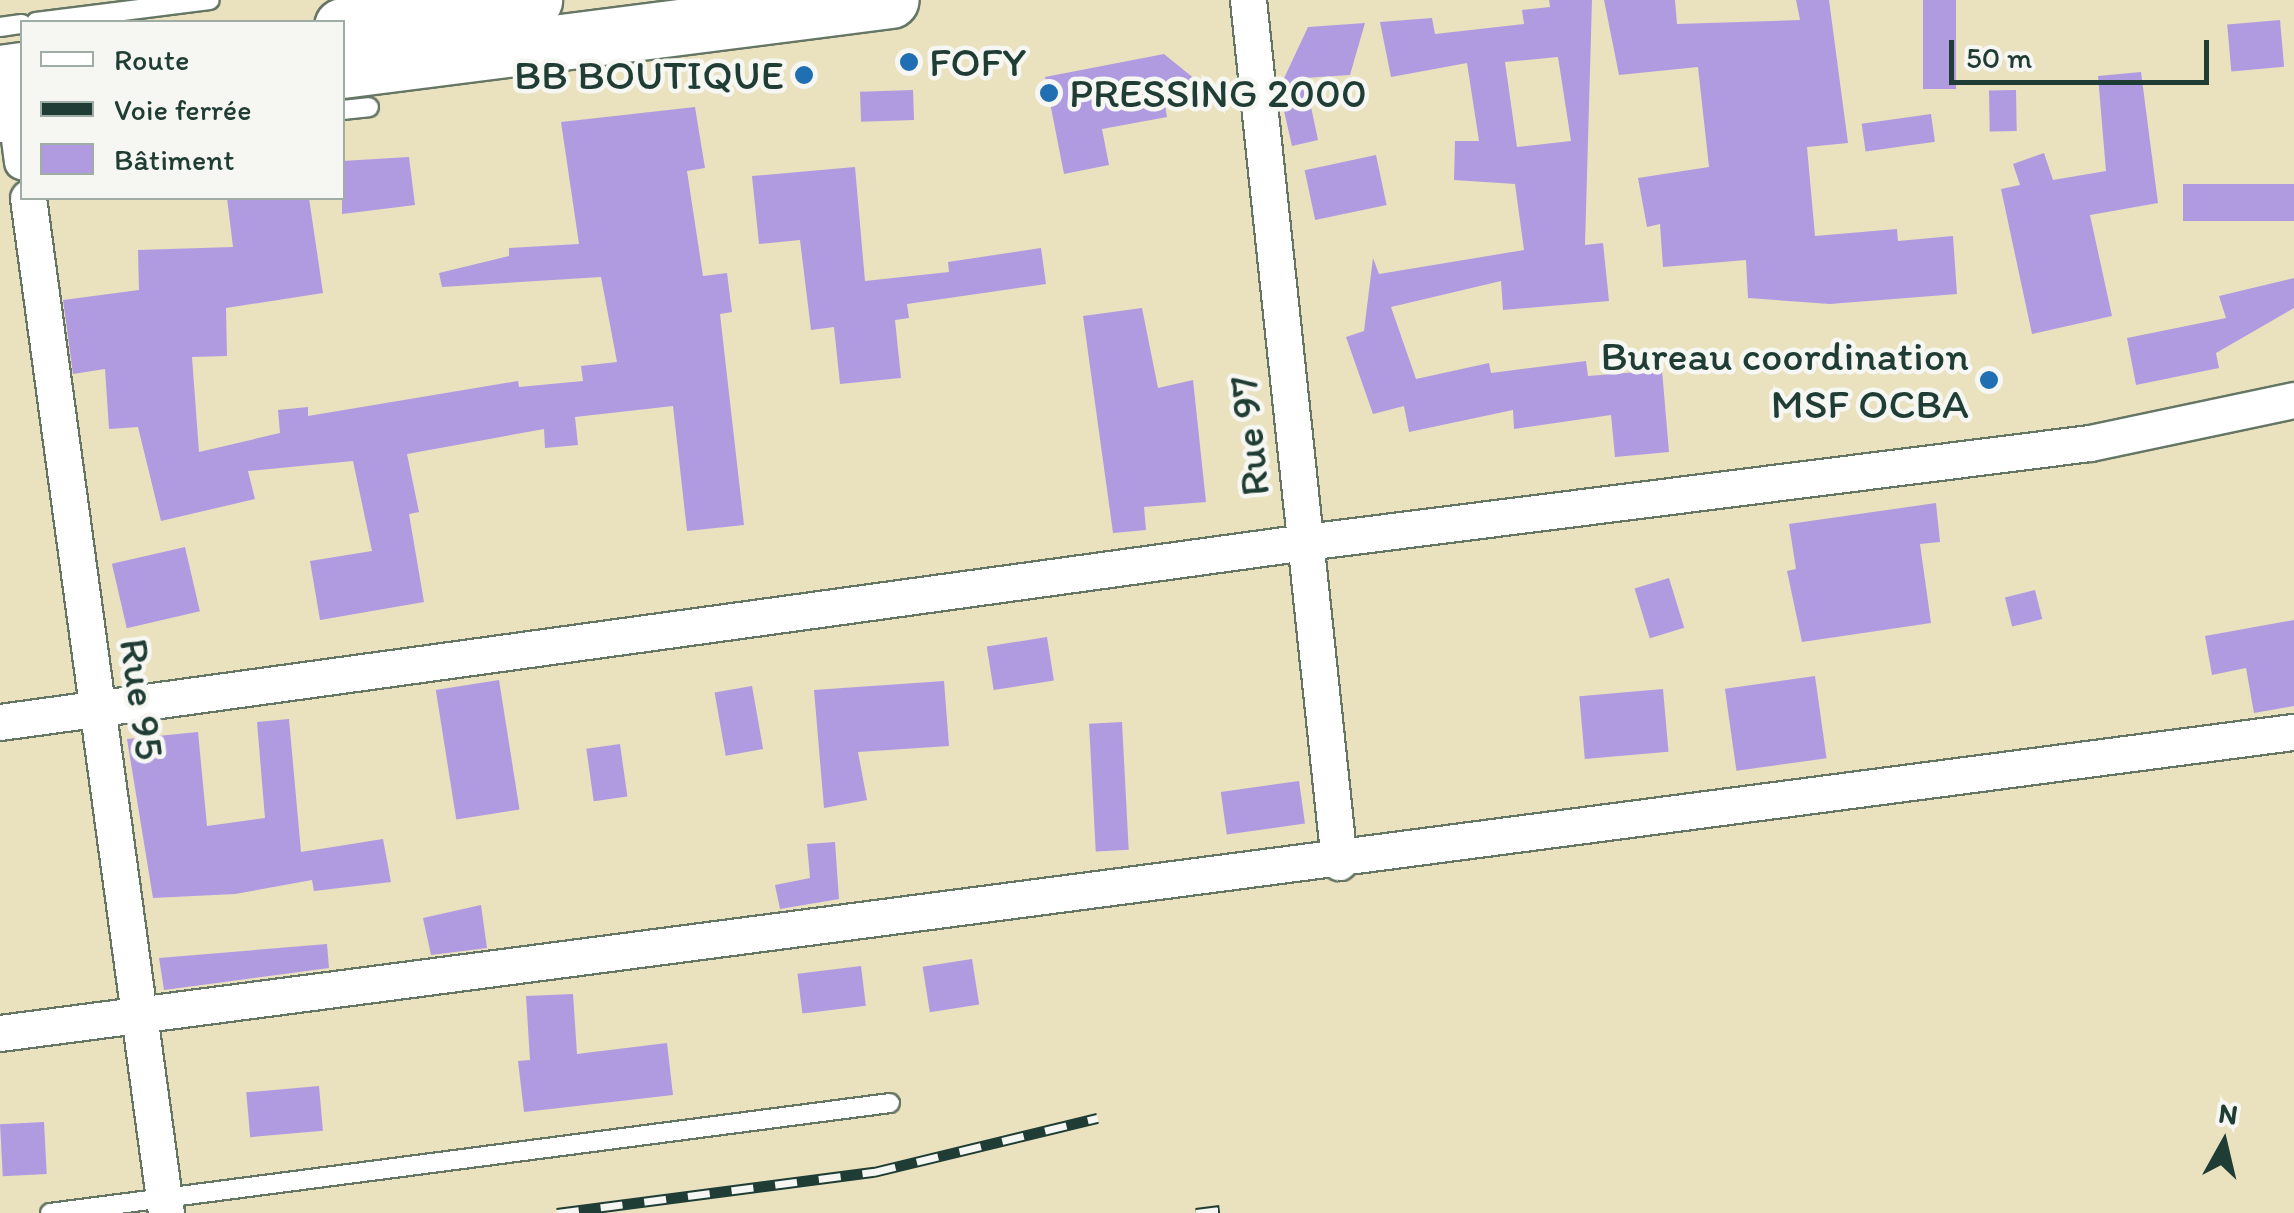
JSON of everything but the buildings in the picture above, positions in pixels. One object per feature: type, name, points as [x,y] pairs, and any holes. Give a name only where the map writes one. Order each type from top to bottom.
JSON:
[{"type":"main road","points":[[345,25],[397,9],[534,0]]},
{"type":"main road","points":[[356,88],[892,0]]},
{"type":"street","name":"Rue 97","points":[[1248,0],[1339,862]]},
{"type":"street","name":"Rue 95","points":[[28,200],[165,1206]]},
{"type":"street","points":[[0,722],[1306,542],[2090,442],[2294,400]]},
{"type":"street","points":[[0,1034],[1339,862],[2294,732]]},
{"type":"lane","points":[[52,20],[210,0]]},
{"type":"lane","points":[[50,1213],[165,1206],[890,1103]]},
{"type":"railway","points":[[557,1213],[874,1172],[1098,1118]]},
{"type":"railway","points":[[1196,1213],[1220,1210]]},
{"type":"place","name":"FOFY","points":[[909,62]]},
{"type":"place","name":"BB BOUTIQUE","points":[[804,75]]},
{"type":"place","name":"PRESSING 2000","points":[[1049,93]]},
{"type":"place","name":"Bureau coordination MSF OCBA","points":[[1989,380]]}]
